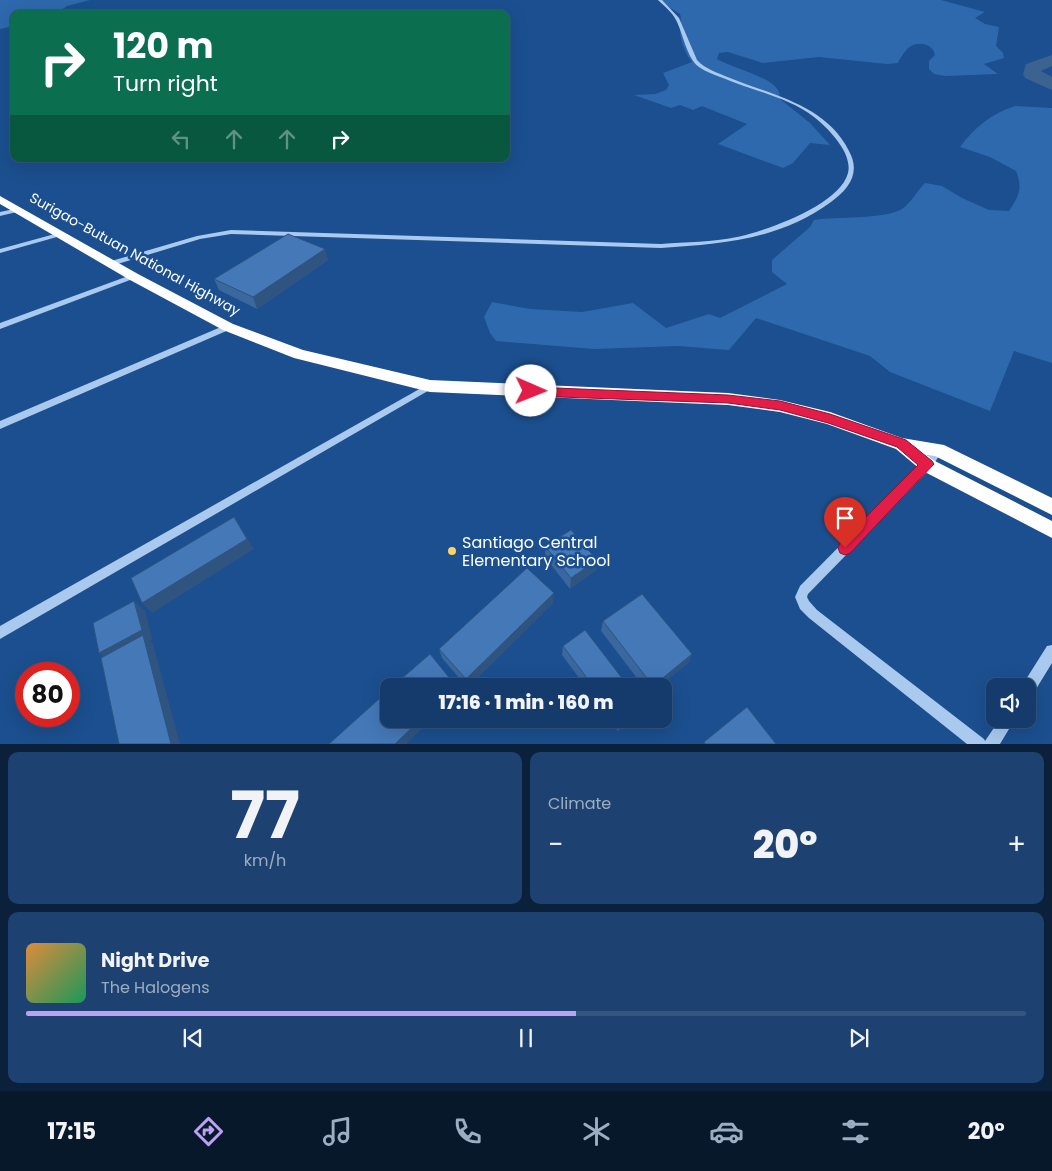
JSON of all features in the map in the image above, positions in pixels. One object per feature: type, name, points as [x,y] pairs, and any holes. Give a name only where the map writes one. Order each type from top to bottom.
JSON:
[{"type":"highway","name":"Surigao-Butuan National Highway","points":[[0,199],[111,264],[228,327],[299,354],[430,386],[728,399],[780,406],[830,418],[901,444],[938,450],[1052,507]]},
{"type":"highway","name":"Surigao-Butuan National Highway","points":[[901,444],[927,464],[1052,530]]},
{"type":"street","points":[[111,264],[199,237],[231,232],[661,246],[715,243],[746,237],[782,226],[811,212],[842,189],[852,172],[850,155],[827,124],[800,107],[700,66],[695,60],[678,18],[660,0]]},
{"type":"street","points":[[0,214],[19,210]]},
{"type":"street","points":[[0,252],[62,234]]},
{"type":"street","points":[[0,326],[134,276]]},
{"type":"street","points":[[0,425],[228,327]]},
{"type":"street","points":[[0,633],[430,386]]},
{"type":"street","points":[[938,450],[927,464],[804,590],[801,597],[804,604],[813,614],[978,744]]},
{"type":"street","points":[[1035,678],[1052,651]]},
{"type":"street","points":[[991,744],[1002,728]]},
{"type":"shaded area","points":[[0,0],[90,0],[67,6],[61,10],[10,10],[10,27],[0,29]]},
{"type":"shaded area","points":[[657,0],[941,0],[985,12],[975,18],[985,24],[999,27],[996,46],[1003,53],[1004,58],[984,64],[998,74],[945,76],[934,74],[929,69],[929,61],[935,55],[932,48],[926,44],[915,44],[909,47],[898,63],[887,64],[819,57],[763,63],[728,52],[719,53],[717,59],[760,77],[775,86],[779,92],[780,99],[810,123],[830,145],[810,143],[793,163],[783,168],[718,144],[747,124],[702,106],[693,110],[680,105],[671,108],[634,95],[655,94],[666,90],[669,85],[663,73],[692,62],[683,45],[680,30],[680,14]]},
{"type":"shaded area","points":[[1015,106],[1052,108],[1052,363],[1014,351],[990,411],[890,372],[870,356],[756,318],[729,350],[678,346],[594,349],[496,341],[490,333],[484,317],[492,302],[530,309],[582,312],[633,303],[666,328],[709,314],[720,318],[787,284],[772,272],[772,260],[810,227],[814,220],[883,215],[902,209],[925,183],[942,186],[962,198],[989,210],[1009,211],[1019,192],[1016,171],[990,157],[960,147],[984,122]]},
{"type":"building","points":[[288,234],[325,249],[253,297],[214,279]]},
{"type":"building","points":[[234,517],[247,539],[142,603],[131,578]]},
{"type":"building","points":[[571,530],[597,560],[571,578],[545,546]]},
{"type":"building","points":[[527,568],[554,593],[467,678],[439,649]]},
{"type":"building","points":[[642,594],[692,654],[663,678],[647,678],[603,621]]},
{"type":"building","points":[[134,601],[142,630],[99,653],[93,623]]},
{"type":"building","points":[[585,630],[622,678],[587,678],[563,646]]},
{"type":"building","points":[[143,635],[171,744],[119,744],[101,658]]},
{"type":"building","points":[[430,654],[450,678],[402,678]]},
{"type":"building","points":[[380,698],[380,728],[412,728],[395,744],[329,744]]},
{"type":"building","points":[[747,707],[776,744],[705,744],[704,742]]},
{"type":"waterway","points":[[1052,60],[1032,68],[1032,74],[1052,84]]},
{"type":"place","name":"Santiago Central Elementary School","points":[[452,551]]},
{"type":"route","points":[[531,391],[728,399],[780,406],[830,418],[901,444],[927,464],[845,548]]}]
